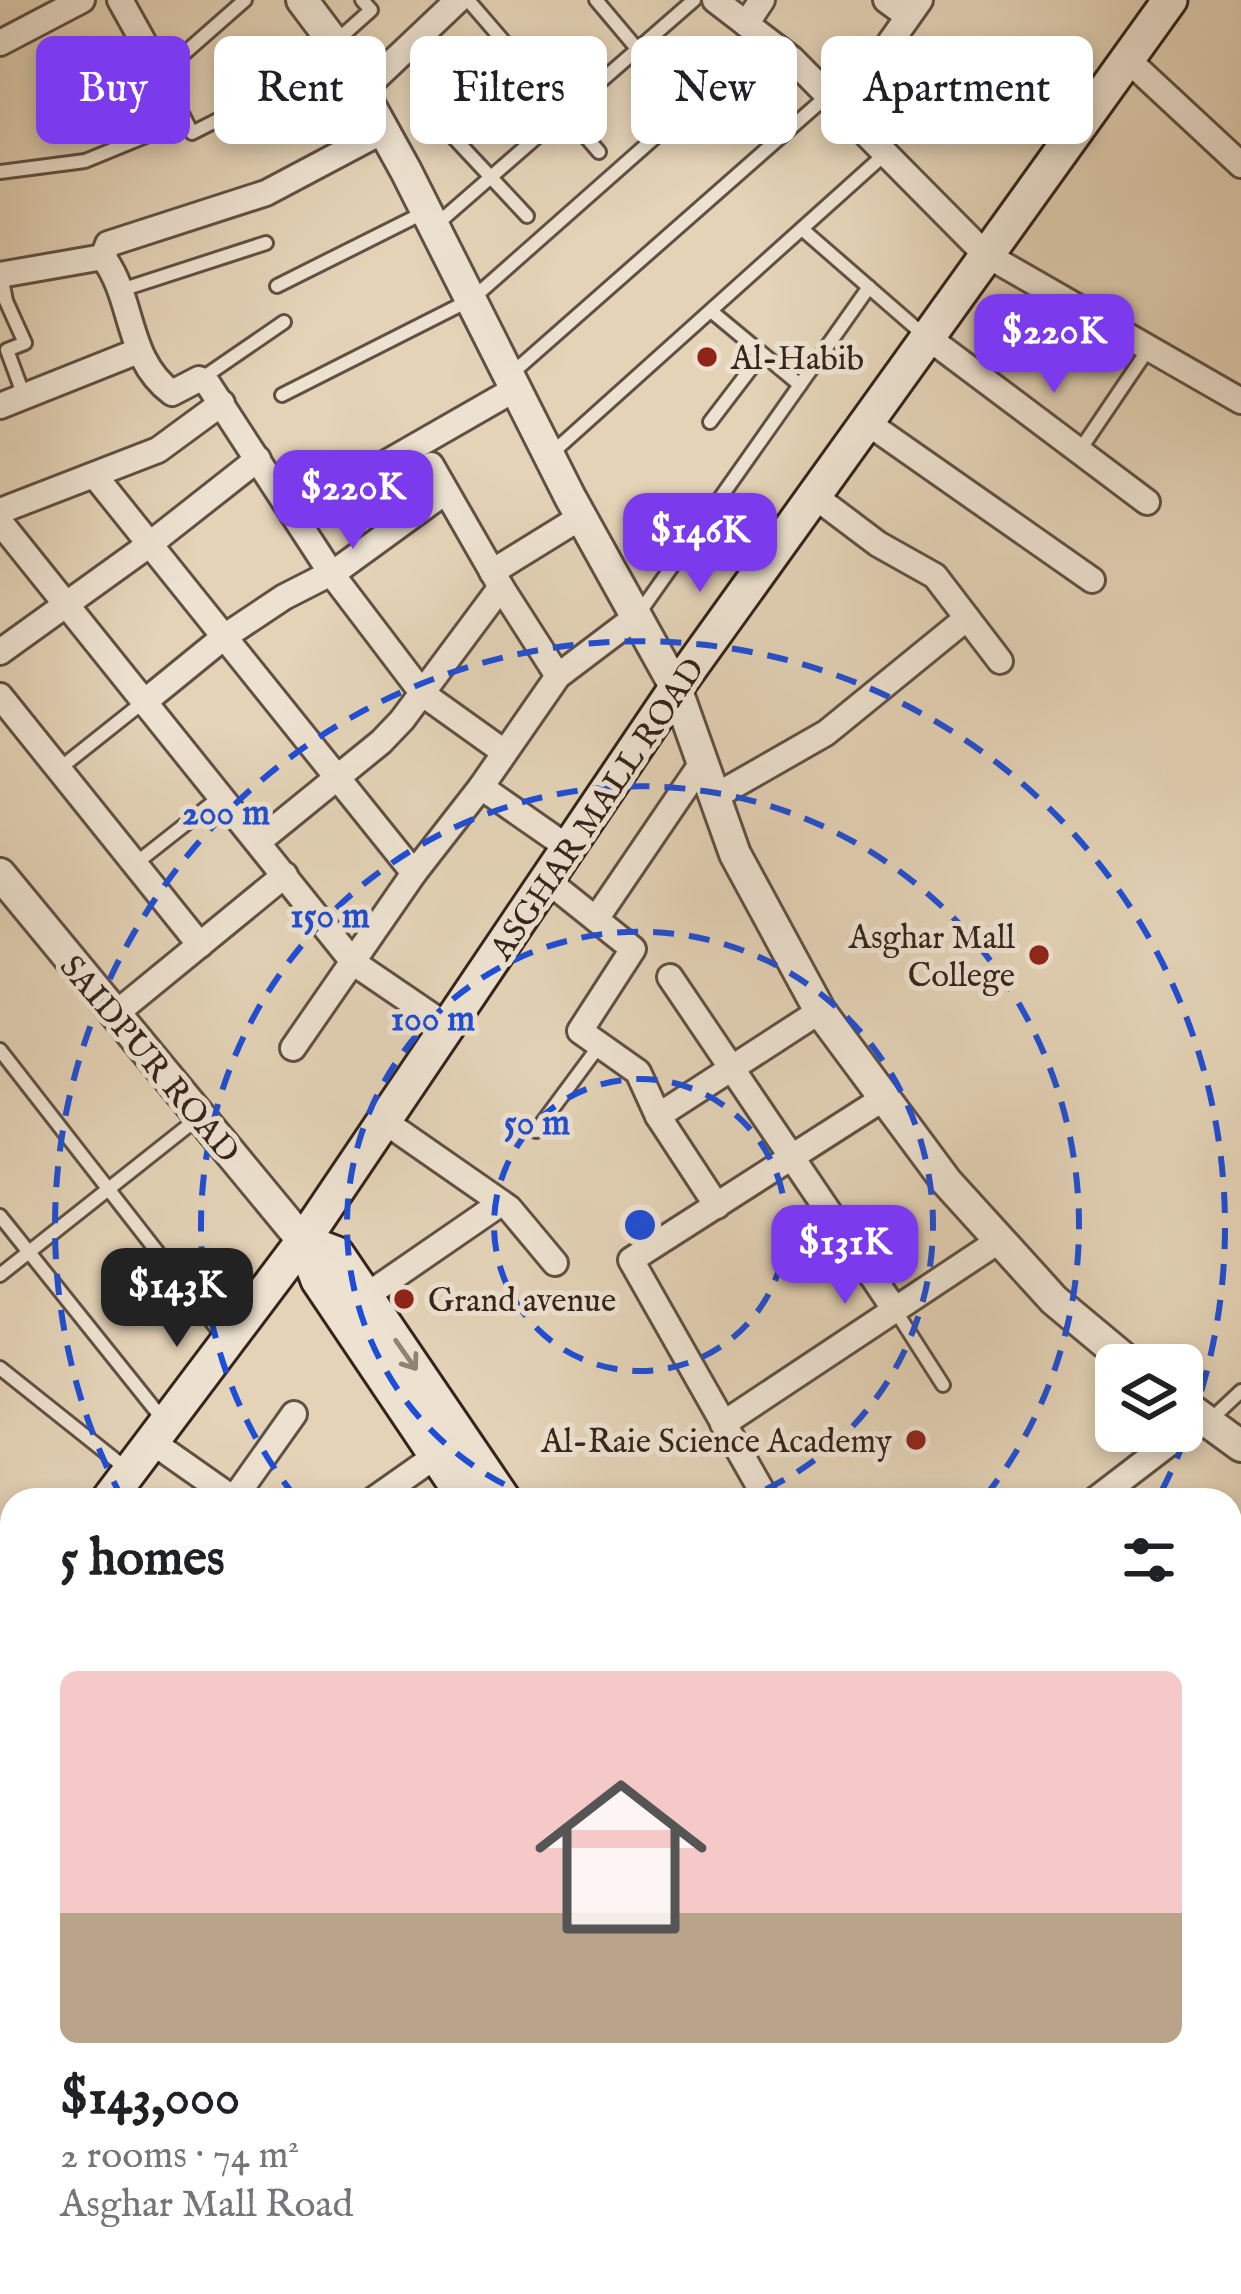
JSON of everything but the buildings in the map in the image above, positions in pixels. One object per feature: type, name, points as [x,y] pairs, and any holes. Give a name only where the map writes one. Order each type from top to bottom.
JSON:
[{"type":"main road","name":"ASGHAR MALL ROAD","points":[[117,1488],[303,1240],[676,688],[1170,0]]},
{"type":"main road","name":"SAIDPUR ROAD","points":[[303,1240],[337,1254],[496,1488]]},
{"type":"main road","name":"SAIDPUR ROAD","points":[[303,1240],[319,1280],[458,1488]]},
{"type":"street","points":[[120,0],[140,36]]},
{"type":"street","points":[[302,0],[328,36]]},
{"type":"street","points":[[386,69],[458,0]]},
{"type":"street","points":[[715,0],[821,89]]},
{"type":"street","points":[[756,31],[762,0]]},
{"type":"street","points":[[886,0],[914,8],[891,36]]},
{"type":"street","points":[[0,44],[78,1]]},
{"type":"street","points":[[1126,58],[1241,165]]},
{"type":"street","points":[[386,136],[581,517],[676,688],[735,854],[820,1011],[946,1181],[1054,1300],[1107,1344]]},
{"type":"street","points":[[357,144],[266,193],[108,244],[103,257],[138,351],[152,375],[172,393],[200,380],[222,403],[331,573],[423,694],[505,752]]},
{"type":"street","points":[[877,144],[985,254],[1241,401]]},
{"type":"street","points":[[0,275],[103,257]]},
{"type":"street","points":[[926,336],[1147,502]]},
{"type":"street","points":[[0,406],[138,351]]},
{"type":"street","points":[[374,470],[514,382]]},
{"type":"street","points":[[0,511],[158,450],[222,403]]},
{"type":"street","points":[[865,421],[1092,580]]},
{"type":"street","points":[[0,652],[258,459]]},
{"type":"street","points":[[431,465],[496,580],[558,676]]},
{"type":"street","points":[[95,476],[414,872]]},
{"type":"street","points":[[143,703],[224,637],[331,573],[445,492]]},
{"type":"street","points":[[813,495],[878,544],[935,576],[1000,662]]},
{"type":"street","points":[[258,842],[381,742],[423,694],[496,580],[581,517]]},
{"type":"street","points":[[0,522],[354,963],[448,1027]]},
{"type":"street","points":[[293,1048],[558,676],[636,617]]},
{"type":"street","points":[[714,797],[826,733],[967,618]]},
{"type":"street","points":[[0,696],[200,945]]},
{"type":"street","points":[[596,919],[702,763]]},
{"type":"street","points":[[481,787],[570,849]]},
{"type":"street","name":"SAIDPUR ROAD","points":[[0,874],[303,1240]]},
{"type":"street","points":[[114,1015],[284,875]]},
{"type":"street","points":[[548,880],[633,949],[580,1031],[638,1072],[658,1116],[717,1205]]},
{"type":"street","points":[[670,977],[895,1310]]},
{"type":"street","points":[[658,1116],[820,1011]]},
{"type":"street","points":[[760,1488],[631,1261],[884,1098]]},
{"type":"street","points":[[384,1121],[501,1203],[555,1263]]},
{"type":"street","points":[[366,1296],[501,1203]]},
{"type":"street","points":[[723,1424],[1000,1240]]},
{"type":"street","points":[[243,1488],[295,1414]]},
{"type":"street","points":[[1203,1418],[1241,1446]]},
{"type":"street","points":[[159,1432],[221,1488]]},
{"type":"street","points":[[1108,1488],[1151,1452]]},
{"type":"street","points":[[390,1488],[437,1455]]},
{"type":"lane","points":[[190,48],[245,0]]},
{"type":"lane","points":[[349,36],[371,10],[362,0]]},
{"type":"lane","points":[[468,0],[499,36]]},
{"type":"lane","points":[[596,0],[631,41]]},
{"type":"lane","points":[[653,36],[694,0]]},
{"type":"lane","points":[[752,36],[756,31]]},
{"type":"lane","points":[[607,76],[631,55]]},
{"type":"lane","points":[[514,382],[821,115]]},
{"type":"lane","points":[[190,130],[192,134],[214,121]]},
{"type":"lane","points":[[0,172],[86,161],[126,144]]},
{"type":"lane","points":[[461,144],[527,216]]},
{"type":"lane","points":[[277,286],[430,219],[493,176],[529,144]]},
{"type":"lane","points":[[592,144],[599,152]]},
{"type":"lane","points":[[282,395],[472,299],[646,144]]},
{"type":"lane","points":[[550,455],[886,153]]},
{"type":"lane","points":[[802,229],[926,336]]},
{"type":"lane","points":[[118,291],[266,243]]},
{"type":"lane","points":[[0,275],[25,344],[7,350],[24,396]]},
{"type":"lane","points":[[636,617],[869,287]]},
{"type":"lane","points":[[711,311],[800,385]]},
{"type":"lane","points":[[200,380],[284,322]]},
{"type":"lane","points":[[1079,452],[1149,346]]},
{"type":"lane","points":[[710,422],[762,354]]},
{"type":"lane","points":[[59,769],[143,703]]},
{"type":"lane","points":[[135,864],[221,796]]},
{"type":"lane","points":[[536,1131],[599,1045]]},
{"type":"lane","points":[[0,1050],[227,1341]]},
{"type":"lane","points":[[0,1275],[199,1117]]},
{"type":"lane","points":[[0,1216],[159,1432]]},
{"type":"lane","points":[[895,1310],[944,1385]]},
{"type":"lane","points":[[0,1368],[129,1471]]},
{"type":"lane","points":[[1203,1411],[1241,1390]]},
{"type":"place","name":"Al-Habib","points":[[707,357]]},
{"type":"place","name":"Asghar Mall College","points":[[1039,955]]},
{"type":"place","name":"Grand avenue","points":[[404,1299]]},
{"type":"place","name":"Al-Raie Science Academy","points":[[916,1440]]}]
